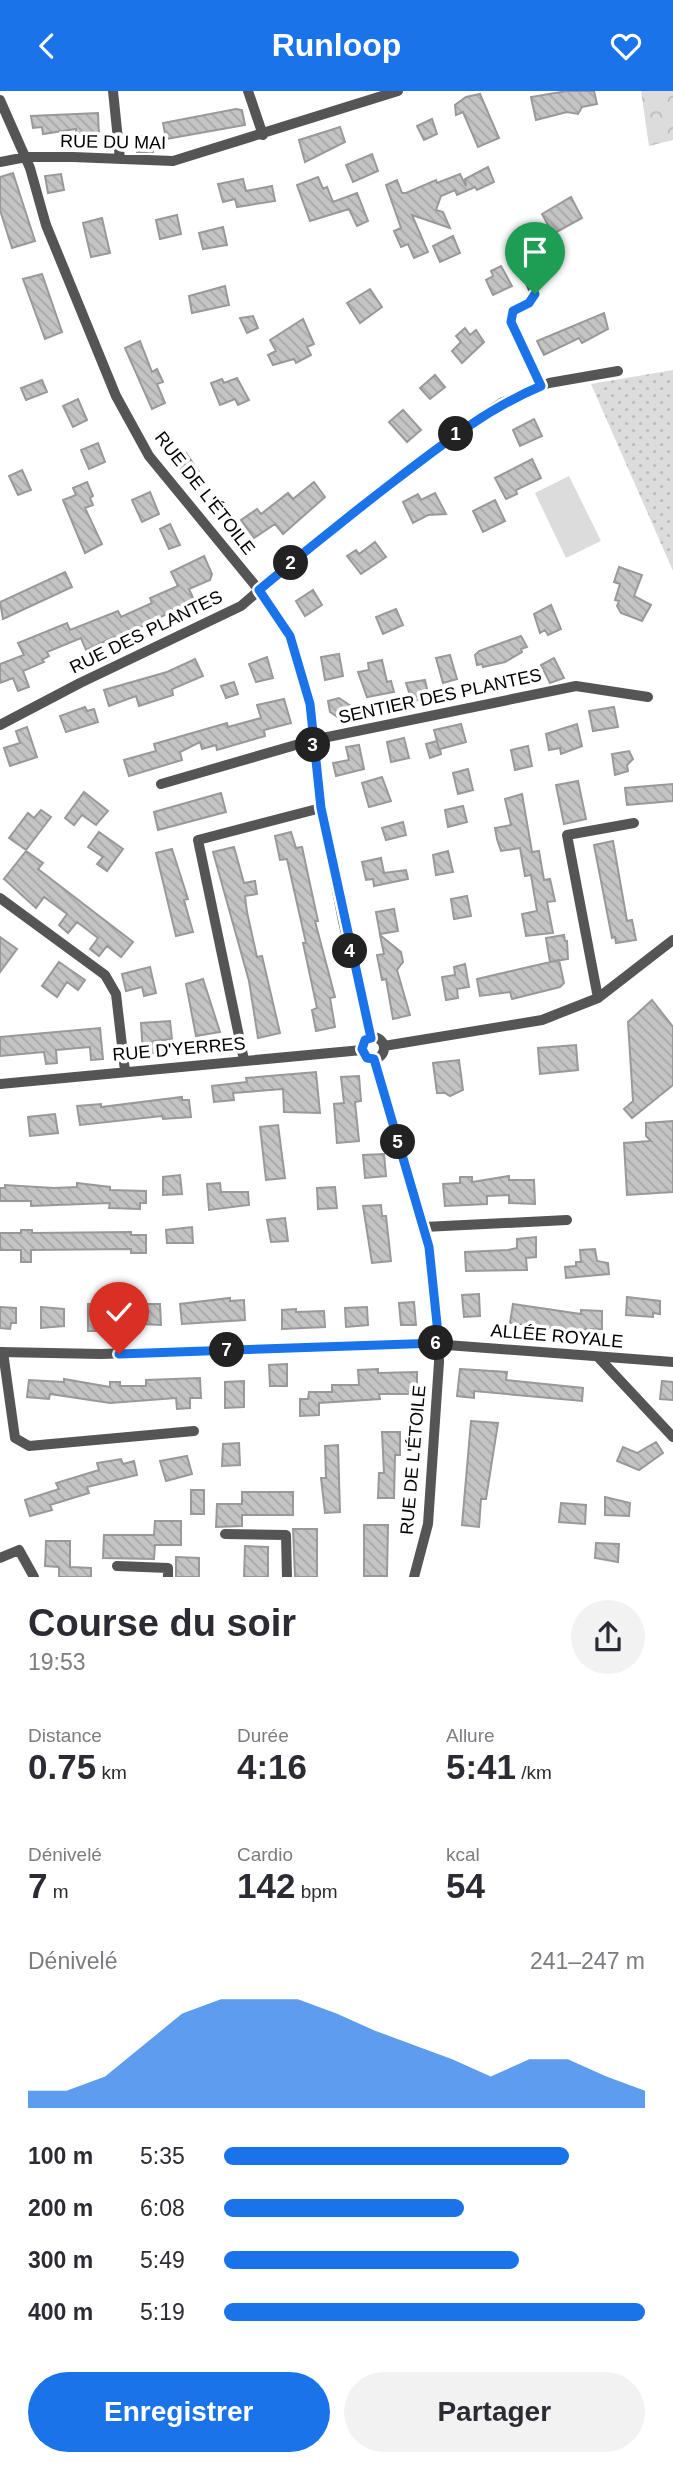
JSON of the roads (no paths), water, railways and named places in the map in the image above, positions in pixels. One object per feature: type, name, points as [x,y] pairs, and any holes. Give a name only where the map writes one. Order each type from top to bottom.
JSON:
[{"type":"street","points":[[113,91],[120,159]]},
{"type":"street","points":[[247,91],[263,135]]},
{"type":"street","name":"RUE DU MAI","points":[[0,162],[26,157],[173,161],[398,91]]},
{"type":"street","name":"RUE DE L'ÉTOILE","points":[[0,100],[26,157],[46,225],[116,396],[149,456],[259,590],[290,636],[310,704],[321,808],[371,1038]]},
{"type":"street","points":[[515,247],[535,294],[529,303],[513,311],[511,322],[541,386]]},
{"type":"street","name":"RUE DES PLANTES","points":[[0,725],[80,683],[241,606],[313,544],[469,424],[503,402],[541,386],[618,371]]},
{"type":"street","name":"SENTIER DES PLANTES","points":[[161,784],[313,740],[576,686],[648,697]]},
{"type":"street","points":[[244,1060],[198,840],[321,808]]},
{"type":"street","points":[[598,998],[567,835],[634,823]]},
{"type":"street","points":[[0,898],[105,975],[116,994],[125,1071]]},
{"type":"street","points":[[384,1046],[542,1020],[598,998],[673,940]]},
{"type":"street","points":[[371,1038],[379,1039],[384,1046],[381,1056],[374,1059],[367,1058],[362,1049],[365,1040],[371,1038]]},
{"type":"street","name":"RUE D'YERRES","points":[[0,1084],[362,1049]]},
{"type":"street","name":"RUE DE L'ÉTOILE","points":[[374,1059],[424,1227],[439,1343],[428,1524],[414,1577]]},
{"type":"street","points":[[424,1227],[567,1220]]},
{"type":"street","name":"ALLÉE ROYALE","points":[[2,1352],[100,1355],[439,1343],[599,1359],[673,1362]]},
{"type":"street","points":[[2,1352],[15,1438],[29,1446],[194,1431]]},
{"type":"street","points":[[599,1359],[673,1437]]},
{"type":"street","points":[[225,1534],[286,1535],[287,1577]]},
{"type":"street","points":[[0,1558],[19,1550],[34,1577]]},
{"type":"street","points":[[117,1566],[168,1568],[168,1577]]}]
